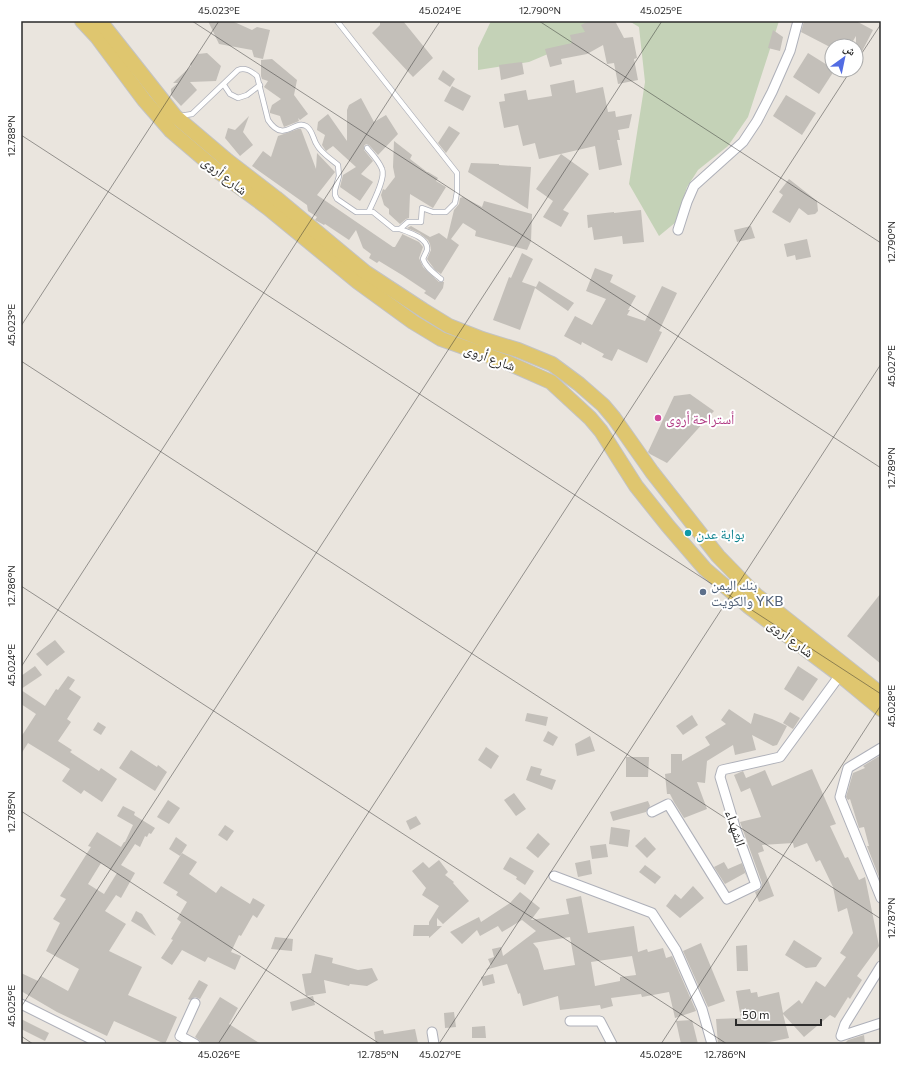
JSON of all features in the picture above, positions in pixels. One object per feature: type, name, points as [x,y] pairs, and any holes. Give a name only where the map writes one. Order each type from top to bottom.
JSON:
[{"type":"main road","name":"شارع أروى","points":[[82,21],[97,37],[144,100],[171,131],[219,172],[268,208],[358,282],[414,322],[441,339],[506,362],[550,382],[590,418],[601,432],[636,486],[668,526],[706,569],[748,606],[840,675],[881,709]]},
{"type":"main road","name":"شارع أروى","points":[[100,21],[175,116],[365,272],[449,326],[482,339],[518,350],[552,364],[579,384],[603,405],[614,418],[652,472],[718,556],[756,595],[881,694]]},
{"type":"main road","points":[[601,432],[614,418]]},
{"type":"street","points":[[678,230],[694,186],[744,142],[757,121],[772,92],[790,51],[798,21]]},
{"type":"street","name":"الشهداء","points":[[652,812],[668,804],[727,899],[756,885],[736,830],[720,777],[722,770],[780,757],[840,675]]},
{"type":"street","points":[[881,748],[848,768],[840,797],[881,898]]},
{"type":"street","points":[[554,876],[652,913],[676,950],[702,1009],[712,1044]]},
{"type":"street","points":[[841,1040],[845,1024],[881,966]]},
{"type":"street","points":[[195,1003],[180,1036],[195,1044]]},
{"type":"street","points":[[21,1004],[101,1044]]},
{"type":"street","points":[[570,1021],[600,1022],[612,1044]]},
{"type":"street","points":[[841,1040],[881,1023]]},
{"type":"street","points":[[432,1032],[434,1044]]},
{"type":"lane","points":[[337,21],[457,173],[457,192],[455,203],[446,212],[433,212],[422,208],[421,222],[408,222],[400,229]]},
{"type":"lane","points":[[175,116],[192,114],[238,70],[242,69],[252,72],[257,76],[268,120],[271,125],[282,131],[299,125],[306,126],[310,130],[317,146],[338,165],[339,176],[335,190],[337,199],[356,212],[373,212],[394,229],[400,229],[421,238],[427,247],[427,251],[423,259],[424,264],[429,270],[441,278]]},
{"type":"lane","points":[[224,85],[230,94],[238,98],[247,95],[260,85]]},
{"type":"lane","points":[[367,148],[383,170],[378,192],[370,211]]},
{"type":"green space","points":[[491,21],[605,21],[574,43],[529,62],[478,70],[478,48]]},
{"type":"green space","points":[[629,21],[779,21],[748,117],[728,146],[698,170],[687,187],[676,222],[659,236],[629,184],[645,82],[639,27]]},
{"type":"building","points":[[208,21],[232,21],[252,30],[257,27],[270,30],[263,59],[254,57],[252,50],[219,44]]},
{"type":"building","points":[[380,21],[403,21],[433,58],[413,77],[372,33],[380,25]]},
{"type":"building","points":[[589,21],[615,21],[624,38],[633,37],[637,58],[634,59],[638,80],[618,84],[614,63],[607,64],[603,45],[587,54],[561,59],[562,64],[550,67],[545,49],[572,43],[570,35],[585,32],[581,25]]},
{"type":"building","points":[[804,21],[856,21],[873,30],[864,47],[864,38],[856,38],[856,36],[855,38],[824,38],[824,44],[801,32]]},
{"type":"building","points":[[773,30],[783,37],[780,51],[768,48]]},
{"type":"building","points":[[207,53],[221,66],[216,81],[190,82],[197,90],[181,106],[171,95],[171,89],[178,83],[173,83],[191,66],[190,64],[198,54]]},
{"type":"building","points":[[808,53],[824,63],[824,78],[829,78],[819,94],[793,77]]},
{"type":"building","points":[[272,59],[297,80],[294,95],[308,114],[300,120],[298,118],[299,121],[284,127],[280,116],[270,113],[272,105],[281,99],[264,87],[268,81],[262,79],[261,76],[261,60]]},
{"type":"building","points":[[522,62],[524,74],[501,80],[499,65]]},
{"type":"building","points":[[443,70],[455,79],[450,87],[438,79]]},
{"type":"building","points":[[574,80],[576,93],[603,87],[608,112],[615,111],[616,117],[632,114],[629,128],[618,130],[620,140],[617,140],[622,165],[599,170],[595,146],[539,159],[535,143],[523,146],[518,125],[504,128],[499,102],[505,101],[504,94],[526,90],[528,100],[552,96],[550,85]]},
{"type":"building","points":[[452,86],[471,96],[463,111],[444,101]]},
{"type":"building","points":[[786,95],[816,113],[802,135],[773,116]]},
{"type":"building","points":[[361,98],[374,122],[386,115],[398,134],[378,155],[369,145],[366,144],[364,146],[364,150],[373,161],[361,174],[373,182],[360,201],[340,187],[343,175],[356,167],[333,146],[326,151],[322,145],[325,135],[317,130],[318,122],[328,114],[347,141],[347,110],[349,105]]},
{"type":"building","points":[[249,116],[243,132],[253,145],[240,156],[225,138],[228,128],[235,130]]},
{"type":"building","points":[[449,126],[460,133],[446,153],[438,143]]},
{"type":"building","points":[[301,129],[316,169],[317,153],[335,172],[317,195],[393,247],[395,247],[402,234],[419,242],[423,247],[419,258],[423,267],[439,282],[444,282],[443,288],[435,300],[424,293],[426,291],[402,275],[379,261],[377,263],[369,258],[371,254],[363,248],[356,230],[349,240],[325,224],[324,225],[315,220],[317,217],[308,211],[307,205],[252,166],[263,151],[271,157],[278,136]]},
{"type":"building","points":[[394,141],[412,155],[410,159],[427,172],[438,178],[436,181],[446,187],[433,208],[410,194],[409,218],[400,224],[389,214],[389,209],[384,205],[381,195],[383,189],[385,190],[395,177],[393,167]]},
{"type":"building","points":[[561,154],[589,174],[563,210],[569,213],[561,227],[543,217],[553,201],[536,189]]},
{"type":"building","points":[[471,163],[531,167],[528,209],[468,172]]},
{"type":"building","points":[[789,179],[817,201],[818,211],[815,214],[808,215],[799,208],[790,223],[772,212],[783,195],[779,192]]},
{"type":"building","points":[[463,197],[482,207],[484,201],[532,214],[531,241],[527,250],[475,236],[476,231],[463,223],[451,239],[459,245],[441,274],[435,270],[427,259],[431,250],[428,240],[419,233],[407,228],[411,226],[430,237],[439,233],[447,239],[454,210],[459,204],[460,198]]},
{"type":"building","points":[[641,210],[644,242],[623,244],[622,236],[594,240],[592,227],[588,228],[587,215]]},
{"type":"building","points":[[751,226],[755,238],[737,242],[734,230]]},
{"type":"building","points":[[807,239],[811,257],[796,260],[795,255],[787,257],[784,244]]},
{"type":"building","points":[[522,253],[533,259],[522,282],[536,287],[539,281],[574,303],[568,311],[535,288],[520,330],[493,320],[509,277],[511,278]]},
{"type":"building","points":[[595,268],[613,275],[610,282],[636,296],[628,310],[630,310],[627,315],[645,321],[662,286],[677,293],[659,331],[662,332],[647,363],[618,349],[612,361],[602,357],[604,354],[582,342],[581,345],[564,336],[575,316],[592,325],[606,299],[586,291]]},
{"type":"building","points":[[690,394],[714,411],[667,463],[648,452],[674,396]]},
{"type":"building","points":[[881,593],[881,664],[847,636]]},
{"type":"building","points":[[55,640],[65,652],[47,666],[36,654]]},
{"type":"building","points":[[35,666],[42,675],[21,689],[21,676]]},
{"type":"building","points":[[798,666],[818,679],[803,701],[784,689]]},
{"type":"building","points":[[68,676],[75,680],[69,689],[81,697],[67,719],[71,722],[58,741],[72,750],[70,752],[99,771],[101,768],[117,779],[102,802],[84,790],[81,794],[62,781],[70,769],[28,743],[21,754],[21,737],[36,714],[21,704],[21,690],[45,706],[56,689],[58,690]]},
{"type":"building","points":[[729,709],[751,724],[754,713],[787,726],[777,745],[773,746],[752,735],[756,750],[735,755],[733,745],[707,761],[705,783],[697,782],[707,809],[684,818],[670,794],[667,794],[665,774],[671,773],[671,754],[682,754],[682,761],[710,745],[705,737],[726,724],[721,720]]},
{"type":"building","points":[[790,712],[800,718],[793,729],[783,723]]},
{"type":"building","points":[[527,713],[548,717],[546,726],[525,721]]},
{"type":"building","points":[[692,715],[698,725],[683,735],[676,726]]},
{"type":"building","points":[[98,722],[106,727],[101,735],[93,730]]},
{"type":"building","points":[[548,731],[558,737],[553,746],[543,741]]},
{"type":"building","points":[[590,736],[595,751],[577,756],[575,744]]},
{"type":"building","points":[[486,747],[499,756],[491,769],[478,760]]},
{"type":"building","points":[[131,750],[157,767],[158,765],[167,772],[155,791],[119,768]]},
{"type":"building","points":[[881,755],[881,882],[867,846],[869,846],[864,827],[859,828],[850,799],[848,800],[846,797],[853,773],[865,768],[863,766]]},
{"type":"building","points":[[626,757],[649,757],[648,777],[626,777]]},
{"type":"building","points":[[531,766],[542,769],[540,775],[556,780],[552,790],[526,780]]},
{"type":"building","points":[[812,769],[836,824],[830,826],[845,858],[848,857],[859,880],[865,877],[879,946],[857,976],[862,980],[850,999],[848,997],[835,1018],[830,1015],[804,1037],[783,1014],[789,1038],[765,1044],[718,1044],[716,1019],[741,1018],[736,991],[750,989],[751,993],[757,992],[758,997],[779,992],[783,1013],[799,1000],[802,1004],[816,981],[825,987],[846,957],[840,953],[853,933],[847,908],[838,912],[833,887],[820,860],[816,862],[807,843],[794,848],[793,843],[762,845],[764,851],[758,853],[774,896],[759,902],[755,892],[761,889],[762,883],[740,822],[761,817],[750,788],[741,792],[734,775],[743,771],[746,778],[765,770],[772,786]]},
{"type":"building","points":[[514,793],[526,809],[516,816],[504,800]]},
{"type":"building","points":[[168,800],[180,808],[169,824],[157,817]]},
{"type":"building","points":[[648,801],[650,806],[646,812],[613,821],[610,812]]},
{"type":"building","points":[[123,806],[135,812],[134,815],[155,828],[151,834],[149,833],[147,837],[145,836],[140,847],[135,844],[121,865],[135,873],[121,898],[116,895],[105,911],[126,924],[109,951],[142,967],[128,995],[177,1017],[165,1044],[114,1021],[107,1036],[57,1012],[21,991],[21,973],[38,981],[41,976],[68,991],[79,969],[46,951],[60,923],[53,919],[66,899],[60,896],[91,847],[88,846],[97,832],[121,847],[125,842],[133,825],[117,816]],"holes":[[[101,863],[117,873],[104,894],[88,884]]]},
{"type":"building","points":[[416,816],[421,824],[410,830],[406,821]]},
{"type":"building","points":[[225,825],[234,831],[227,841],[218,835]]},
{"type":"building","points":[[611,827],[630,830],[628,847],[609,844]]},
{"type":"building","points":[[538,833],[550,844],[538,858],[526,848]]},
{"type":"building","points":[[176,837],[187,845],[180,856],[169,849]]},
{"type":"building","points":[[645,837],[656,849],[647,858],[635,846]]},
{"type":"building","points":[[606,844],[608,857],[592,859],[590,846]]},
{"type":"building","points":[[182,853],[197,862],[189,874],[216,893],[221,886],[250,904],[253,898],[265,905],[257,918],[253,915],[241,936],[239,935],[231,952],[241,956],[235,970],[208,957],[205,962],[182,950],[172,965],[161,958],[173,940],[171,939],[181,922],[177,919],[187,902],[176,895],[178,892],[163,883]]},
{"type":"building","points":[[510,857],[534,871],[525,885],[516,879],[517,877],[503,869]]},
{"type":"building","points":[[439,860],[448,872],[445,875],[454,882],[453,883],[469,901],[443,924],[437,918],[437,926],[442,926],[429,938],[429,936],[413,936],[414,925],[429,925],[429,922],[439,906],[422,895],[426,888],[412,871],[423,862],[429,868]]},
{"type":"building","points":[[590,860],[592,874],[578,877],[575,863]]},
{"type":"building","points":[[724,862],[728,869],[742,863],[748,880],[745,873],[725,884],[714,867]]},
{"type":"building","points":[[645,865],[661,877],[655,884],[639,872]]},
{"type":"building","points":[[693,886],[704,898],[680,918],[666,906],[675,894],[681,899]]},
{"type":"building","points":[[520,892],[540,908],[531,920],[569,914],[566,899],[581,896],[588,933],[634,926],[638,952],[647,949],[648,952],[663,948],[666,958],[672,956],[696,1011],[675,1018],[669,992],[642,997],[641,994],[611,998],[613,1006],[601,1009],[600,1005],[560,1010],[558,996],[523,1006],[520,993],[518,994],[507,964],[485,970],[491,966],[488,959],[494,957],[492,949],[501,947],[503,956],[536,931],[522,920],[502,932],[498,926],[480,936],[477,930],[462,944],[450,932],[479,917],[481,922],[510,903]],"holes":[[[570,937],[575,965],[544,970],[538,949],[533,943]],[[632,956],[636,975],[620,977],[620,981],[595,986],[591,962]]]},
{"type":"building","points":[[136,911],[142,914],[156,936],[131,921]]},
{"type":"building","points":[[275,937],[293,939],[292,951],[271,949]]},
{"type":"building","points":[[794,940],[822,958],[816,967],[806,968],[785,955]]},
{"type":"building","points":[[701,943],[725,1001],[708,1007],[683,951]]},
{"type":"building","points":[[747,945],[748,971],[737,971],[736,946]]},
{"type":"building","points":[[315,954],[333,958],[332,963],[358,970],[372,968],[378,980],[367,986],[350,984],[349,986],[324,980],[326,993],[306,996],[302,974],[311,973]]},
{"type":"building","points":[[493,974],[495,983],[483,986],[481,977]]},
{"type":"building","points":[[199,980],[208,985],[200,999],[195,997],[190,1000],[188,999]]},
{"type":"building","points":[[313,996],[315,1005],[292,1011],[290,1002]]},
{"type":"building","points":[[220,997],[238,1008],[229,1024],[261,1044],[201,1044],[195,1037]]},
{"type":"building","points":[[454,1012],[456,1027],[445,1028],[444,1013]]},
{"type":"building","points":[[21,1019],[49,1033],[45,1041],[21,1029]]},
{"type":"building","points":[[692,1020],[698,1044],[681,1044],[676,1021]]},
{"type":"building","points":[[485,1026],[486,1038],[472,1038],[472,1027]]},
{"type":"building","points":[[415,1029],[418,1043],[376,1044],[374,1032],[383,1030],[384,1034]]},
{"type":"building","points":[[864,1035],[865,1044],[844,1044],[848,1040]]},
{"type":"place","name":"أستراحة أروى","points":[[658,418]]},
{"type":"place","name":"بوابة عدن","points":[[688,533]]},
{"type":"place","name":"بنك اليمن والكويت YKB","points":[[703,592]]}]
